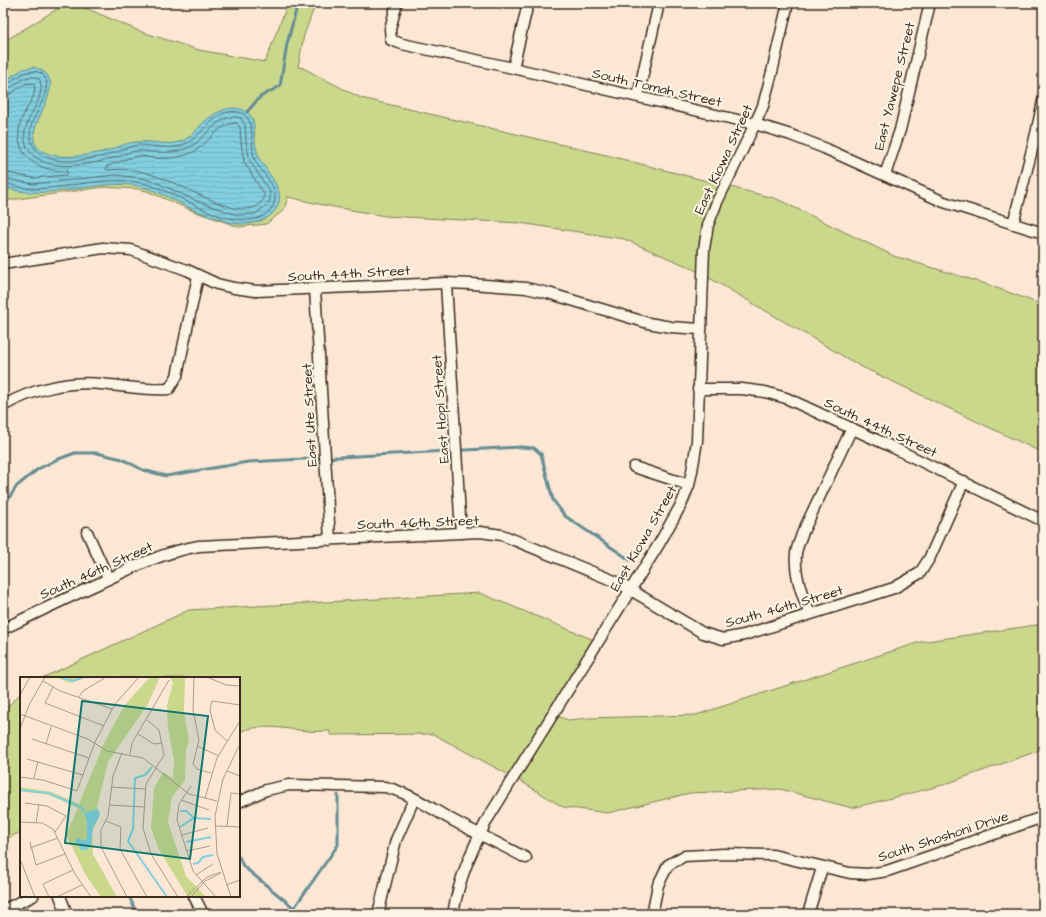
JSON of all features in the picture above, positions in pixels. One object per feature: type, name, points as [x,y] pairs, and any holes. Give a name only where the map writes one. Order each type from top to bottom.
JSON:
[{"type":"street","name":"South Tomah Street","points":[[397,3],[390,29],[391,40],[402,44],[638,96],[755,124],[798,137],[944,202],[1043,233]]},
{"type":"street","points":[[513,68],[528,3]]},
{"type":"street","points":[[638,96],[659,3]]},
{"type":"street","name":"East Kiowa Street","points":[[453,914],[457,891],[470,855],[487,820],[631,589],[682,503],[689,485],[697,441],[704,248],[708,225],[717,202],[763,106],[788,3]]},
{"type":"street","name":"East Yawepe Street","points":[[885,175],[900,130],[930,3]]},
{"type":"street","points":[[1013,224],[1043,101]]},
{"type":"street","name":"South 44th Street","points":[[3,264],[102,248],[131,250],[187,270],[217,284],[241,289],[315,289],[446,284],[472,284],[526,288],[548,293],[648,323],[700,328]]},
{"type":"street","points":[[3,406],[41,390],[68,384],[99,384],[156,390],[169,389],[177,376],[198,276]]},
{"type":"street","name":"East Hopi Street","points":[[446,284],[461,533]]},
{"type":"street","name":"East Ute Street","points":[[315,289],[330,540]]},
{"type":"street","name":"South 44th Street","points":[[698,389],[742,389],[765,392],[786,398],[964,481],[1043,521]]},
{"type":"street","points":[[810,614],[804,601],[798,579],[796,553],[802,534],[852,428]]},
{"type":"street","points":[[634,467],[689,485]]},
{"type":"street","name":"South 46th Street","points":[[3,629],[108,578],[180,549],[199,546],[480,532],[502,535],[619,583],[703,633],[723,639],[744,635],[894,588],[920,573],[930,557],[964,481]]},
{"type":"street","points":[[87,532],[108,578]]},
{"type":"street","points":[[240,802],[266,790],[290,785],[385,787],[396,790],[414,799],[526,858]]},
{"type":"street","points":[[378,914],[396,840],[414,799]]},
{"type":"street","name":"South Shoshoni Drive","points":[[652,914],[658,885],[668,865],[684,856],[724,854],[772,855],[822,868],[850,873],[868,874],[887,871],[1043,817]]},
{"type":"street","points":[[808,914],[822,868]]},
{"type":"street","points":[[3,910],[31,897]]},
{"type":"street","points":[[60,897],[68,914]]},
{"type":"street","points":[[194,897],[203,914]]},
{"type":"green space","points":[[67,3],[74,3],[139,31],[199,50],[265,62],[288,3],[316,3],[304,35],[298,67],[303,68],[361,98],[606,155],[777,199],[894,256],[986,284],[1043,305],[1043,453],[860,366],[689,267],[624,239],[520,223],[385,216],[288,197],[284,210],[266,224],[239,227],[193,211],[147,191],[138,189],[104,187],[3,201],[3,42]]},
{"type":"green space","points":[[480,593],[599,642],[554,715],[568,720],[696,715],[920,642],[1043,624],[1043,749],[943,785],[852,808],[780,789],[690,793],[608,813],[563,807],[522,782],[433,734],[330,735],[330,731],[264,727],[247,729],[240,732],[240,677],[44,677],[189,610]]},
{"type":"green space","points":[[20,694],[20,832],[3,840],[3,711]]},
{"type":"water","points":[[33,67],[46,74],[50,84],[48,97],[37,124],[34,136],[37,147],[56,156],[98,153],[134,142],[180,142],[191,136],[204,122],[222,110],[238,108],[247,112],[254,123],[255,144],[261,161],[278,189],[279,201],[277,208],[271,215],[260,221],[247,224],[236,224],[198,211],[161,194],[139,186],[99,186],[51,192],[19,191],[3,187],[3,82],[23,69]]},
{"type":"waterway","points":[[247,112],[260,97],[280,86],[287,44],[298,3]]},
{"type":"waterway","points":[[3,507],[17,486],[38,469],[75,453],[97,453],[122,459],[143,470],[166,476],[248,462],[521,447],[534,448],[541,454],[553,500],[565,516],[630,560]]},
{"type":"waterway","points":[[294,908],[338,845],[338,795]]},
{"type":"waterway","points":[[240,859],[243,866],[294,908],[295,914]]},
{"type":"waterway","points":[[129,897],[137,914]]}]
